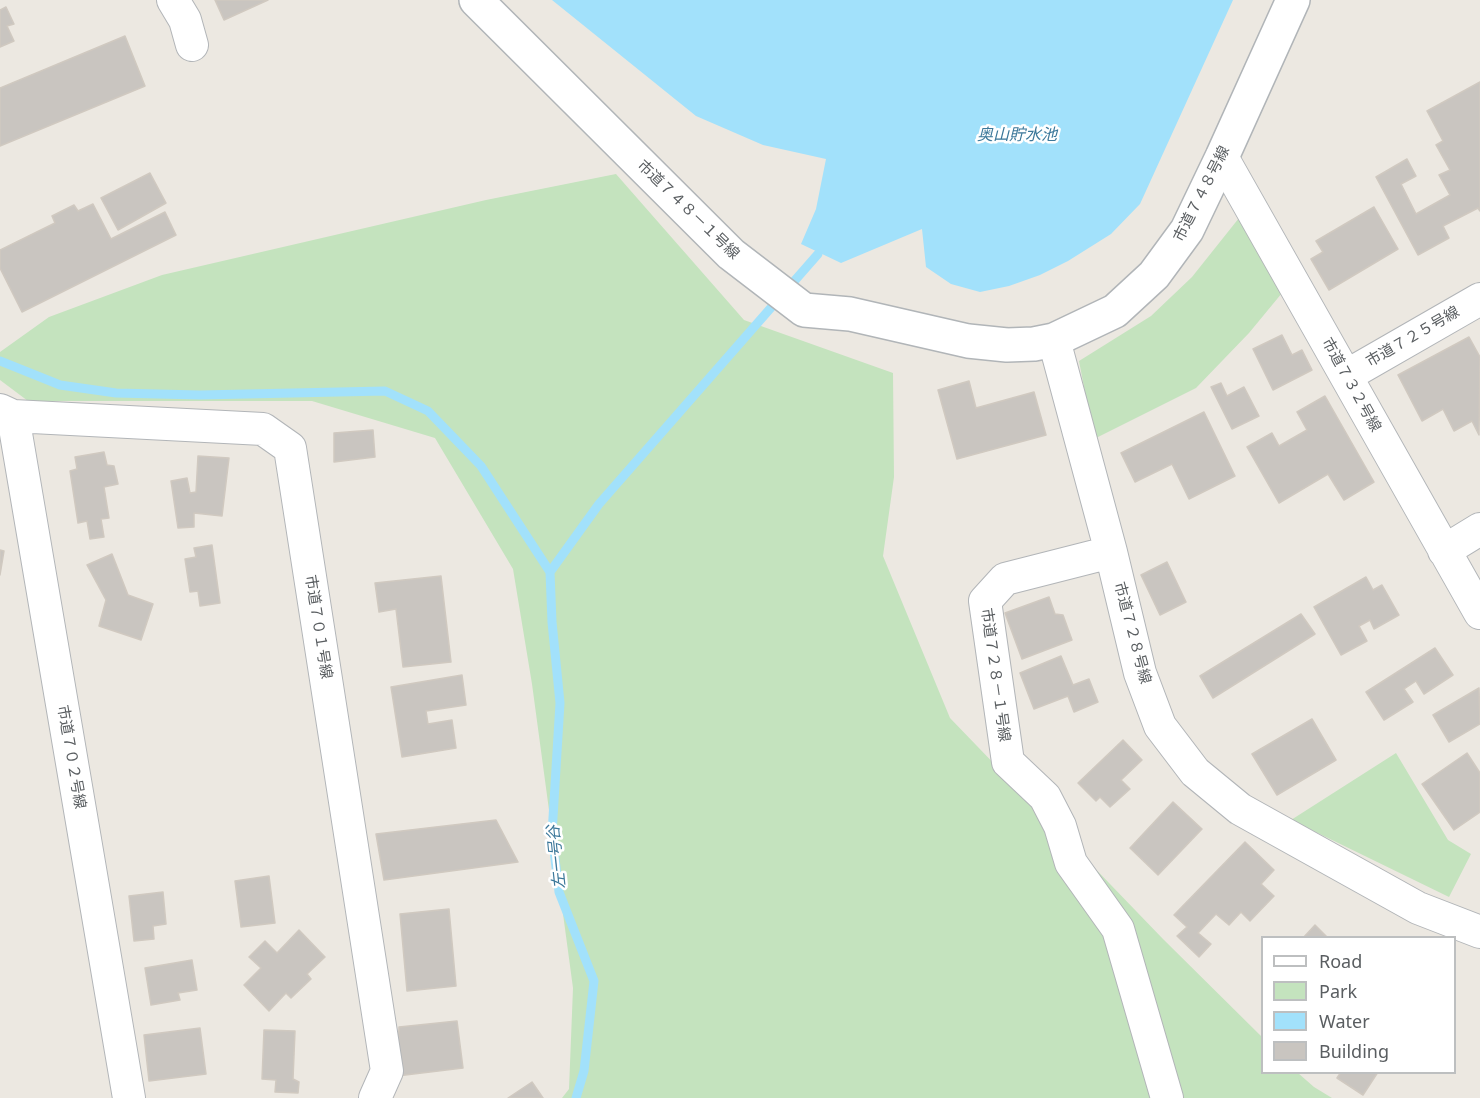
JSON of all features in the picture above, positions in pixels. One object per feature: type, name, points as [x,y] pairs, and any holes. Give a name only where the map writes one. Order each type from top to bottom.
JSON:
[{"type":"street","points":[[173,0],[185,20],[192,45]]},
{"type":"street","name":"市道７４８－１号線","points":[[476,0],[731,254],[804,310],[850,314],[968,341],[1007,345],[1034,344],[1054,340]]},
{"type":"street","name":"市道７４８号線","points":[[1054,340],[1115,311],[1154,274],[1186,230],[1222,157],[1293,0]]},
{"type":"street","name":"市道７３２号線","points":[[1222,157],[1480,613]]},
{"type":"street","name":"市道７２５号線","points":[[1346,376],[1480,298]]},
{"type":"street","name":"市道７２８号線","points":[[1054,340],[1111,552],[1140,672],[1160,726],[1195,772],[1240,809],[1418,908],[1480,932]]},
{"type":"street","name":"市道７０２号線","points":[[6,413],[129,1098]]},
{"type":"street","name":"市道７０１号線","points":[[6,413],[263,429],[290,448],[387,1071],[375,1098]]},
{"type":"street","points":[[1444,551],[1480,529]]},
{"type":"street","name":"市道７２８－１号線","points":[[1111,552],[1005,579],[985,601],[1008,762],[1045,797],[1060,826],[1071,863],[1118,929],[1167,1098]]},
{"type":"green space","points":[[616,174],[744,320],[893,373],[894,477],[883,556],[950,718],[1163,939],[1261,1036],[1261,1074],[1299,1074],[1332,1098],[562,1098],[569,1089],[573,988],[532,684],[513,569],[435,438],[312,401],[28,401],[0,380],[0,352],[49,317],[162,275],[486,200]]},
{"type":"green space","points":[[1239,218],[1282,293],[1249,333],[1196,388],[1094,439],[1079,361],[1151,316],[1192,277]]},
{"type":"green space","points":[[1396,753],[1448,840],[1471,854],[1449,897],[1291,820]]},
{"type":"water","name":"奥山貯水池","points":[[552,0],[1233,0],[1140,204],[1111,234],[1068,261],[1040,275],[1009,286],[980,292],[951,284],[926,267],[922,229],[841,263],[801,244],[816,209],[826,159],[763,145],[696,116]]},
{"type":"building","points":[[215,0],[268,0],[224,20]]},
{"type":"building","points":[[6,7],[14,24],[7,26],[14,41],[0,47],[0,10]]},
{"type":"building","points":[[125,36],[145,86],[0,146],[0,88]]},
{"type":"building","points":[[1480,82],[1480,211],[1478,208],[1443,226],[1449,238],[1418,255],[1376,177],[1407,159],[1416,176],[1401,184],[1416,214],[1450,195],[1439,175],[1450,170],[1436,145],[1443,141],[1427,111]]},
{"type":"building","points":[[150,173],[166,203],[118,230],[101,198]]},
{"type":"building","points":[[93,204],[111,239],[165,212],[176,235],[22,312],[0,268],[0,250],[55,223],[52,216],[74,205],[78,211]]},
{"type":"building","points":[[1374,207],[1398,249],[1329,290],[1311,259],[1323,252],[1316,241]]},
{"type":"building","points":[[1282,335],[1292,355],[1302,350],[1312,370],[1273,390],[1253,349]]},
{"type":"building","points":[[1469,337],[1480,357],[1479,435],[1472,421],[1454,431],[1443,409],[1422,421],[1398,375]]},
{"type":"building","points":[[969,381],[976,408],[1034,392],[1046,435],[957,459],[938,390]]},
{"type":"building","points":[[1221,383],[1227,396],[1244,387],[1259,416],[1232,429],[1211,387]]},
{"type":"building","points":[[1325,396],[1374,482],[1344,500],[1328,474],[1279,503],[1247,447],[1272,433],[1279,446],[1307,430],[1297,412]]},
{"type":"building","points":[[1204,412],[1235,476],[1189,499],[1172,464],[1135,482],[1121,453]]},
{"type":"building","points":[[373,430],[375,457],[334,462],[334,433]]},
{"type":"building","points":[[104,452],[107,465],[114,466],[118,484],[104,487],[109,518],[101,519],[104,537],[90,539],[87,521],[78,523],[70,471],[77,469],[75,457]]},
{"type":"building","points":[[198,456],[229,458],[222,516],[194,513],[194,527],[178,528],[171,481],[187,478],[190,493],[196,492]]},
{"type":"building","points":[[212,545],[220,603],[200,606],[198,591],[190,592],[185,559],[196,557],[194,548]]},
{"type":"building","points":[[0,550],[4,551],[0,575]]},
{"type":"building","points":[[112,554],[128,595],[153,604],[141,640],[99,626],[106,600],[87,565]]},
{"type":"building","points":[[1167,562],[1186,602],[1160,615],[1141,575]]},
{"type":"building","points":[[441,576],[451,662],[403,667],[396,609],[379,612],[375,583]]},
{"type":"building","points":[[1366,577],[1373,590],[1382,585],[1399,615],[1374,629],[1370,620],[1359,626],[1367,641],[1341,655],[1314,607]]},
{"type":"building","points":[[1049,597],[1055,614],[1063,615],[1072,640],[1022,659],[1005,613]]},
{"type":"building","points":[[1301,614],[1315,634],[1213,698],[1200,676]]},
{"type":"building","points":[[1435,648],[1453,675],[1424,694],[1416,681],[1404,689],[1413,702],[1384,720],[1366,692]]},
{"type":"building","points":[[1061,656],[1073,685],[1089,679],[1098,702],[1074,712],[1068,696],[1034,709],[1020,673]]},
{"type":"building","points":[[462,675],[466,705],[426,711],[428,724],[452,720],[456,748],[402,757],[391,687]]},
{"type":"building","points":[[1479,688],[1480,724],[1449,742],[1433,715]]},
{"type":"building","points":[[1312,719],[1336,760],[1277,795],[1252,754]]},
{"type":"building","points":[[1123,740],[1142,760],[1121,780],[1130,789],[1110,807],[1100,797],[1096,801],[1078,783]]},
{"type":"building","points":[[1467,753],[1480,773],[1480,812],[1454,830],[1422,784]]},
{"type":"building","points":[[1173,802],[1202,829],[1158,875],[1130,848]]},
{"type":"building","points":[[496,820],[518,862],[384,880],[376,834]]},
{"type":"building","points":[[1245,842],[1274,870],[1261,884],[1274,896],[1250,921],[1241,912],[1229,925],[1216,914],[1198,933],[1211,944],[1199,957],[1177,936],[1187,927],[1174,915]]},
{"type":"building","points":[[269,876],[275,923],[241,927],[235,881]]},
{"type":"building","points":[[163,892],[166,924],[153,926],[154,939],[134,941],[129,896]]},
{"type":"building","points":[[449,909],[456,986],[407,991],[400,914]]},
{"type":"building","points":[[1315,925],[1326,936],[1305,936]]},
{"type":"building","points":[[299,930],[325,957],[307,974],[311,979],[291,998],[286,993],[269,1011],[244,985],[261,968],[249,957],[265,941],[277,953]]},
{"type":"building","points":[[192,960],[197,990],[178,993],[180,1000],[151,1005],[145,968]]},
{"type":"building","points":[[457,1021],[463,1068],[397,1076],[399,1027]]},
{"type":"building","points":[[200,1028],[206,1074],[149,1081],[144,1035]]},
{"type":"building","points":[[264,1030],[295,1031],[293,1079],[299,1082],[298,1093],[275,1092],[276,1080],[262,1079]]},
{"type":"building","points":[[1340,1074],[1377,1074],[1363,1095],[1337,1078]]},
{"type":"building","points":[[532,1082],[543,1098],[508,1098]]},
{"type":"waterway","points":[[550,572],[599,504],[818,254]]},
{"type":"waterway","points":[[0,361],[60,385],[116,393],[200,395],[385,391],[428,411],[481,466],[550,572]]},
{"type":"waterway","name":"左一号谷","points":[[550,572],[552,622],[560,703],[552,834],[559,892],[594,981],[584,1071],[576,1098]]}]
